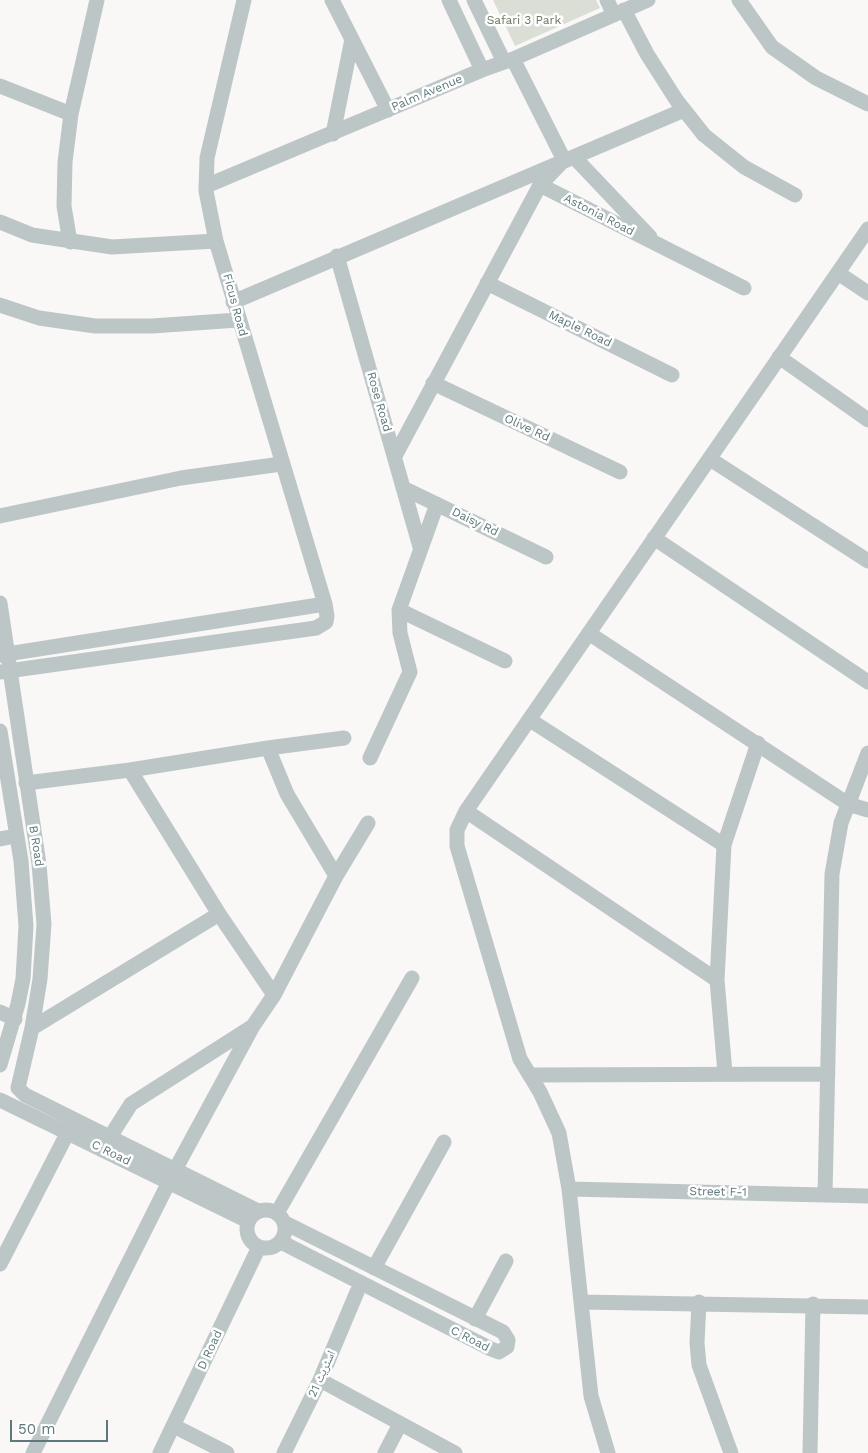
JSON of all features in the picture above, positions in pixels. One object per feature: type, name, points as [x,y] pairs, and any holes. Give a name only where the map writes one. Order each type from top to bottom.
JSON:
[{"type":"street","points":[[70,242],[64,206],[65,162],[71,114],[96,0]]},
{"type":"street","name":"Ficus Road","points":[[244,0],[207,158],[206,186],[216,241],[238,320],[325,604]]},
{"type":"street","points":[[332,0],[388,110]]},
{"type":"street","points":[[449,0],[482,70]]},
{"type":"street","name":"Astonia Road","points":[[474,0],[508,60],[569,158],[658,245]]},
{"type":"street","points":[[607,0],[619,12],[684,110],[704,135],[744,167],[795,195]]},
{"type":"street","name":"Palm Avenue","points":[[206,186],[648,0]]},
{"type":"street","points":[[739,0],[772,46],[816,78],[868,104]]},
{"type":"street","points":[[333,134],[352,39]]},
{"type":"street","points":[[0,86],[71,114]]},
{"type":"street","points":[[233,302],[337,256],[684,110]]},
{"type":"street","points":[[394,456],[540,185],[569,158]]},
{"type":"street","name":"Astonia Road","points":[[540,185],[744,288]]},
{"type":"street","points":[[0,222],[32,236],[112,247],[216,241]]},
{"type":"street","points":[[608,1453],[591,1396],[569,1189],[559,1133],[531,1075],[520,1059],[457,846],[457,830],[466,811],[868,229]]},
{"type":"street","name":"Rose Road","points":[[337,256],[420,547]]},
{"type":"street","points":[[838,273],[868,293]]},
{"type":"street","name":"Maple Road","points":[[487,283],[672,374]]},
{"type":"street","points":[[0,305],[39,318],[95,326],[152,326],[238,320]]},
{"type":"street","points":[[779,357],[868,420]]},
{"type":"street","name":"Olive Rd","points":[[433,383],[620,472]]},
{"type":"street","points":[[710,458],[868,561]]},
{"type":"street","points":[[0,516],[181,478],[281,464]]},
{"type":"street","name":"Daisy Rd","points":[[403,488],[546,557]]},
{"type":"street","points":[[370,758],[410,672],[400,633],[399,610],[437,504]]},
{"type":"street","points":[[654,538],[868,682]]},
{"type":"street","name":"B Road","points":[[0,603],[5,671],[39,864],[44,924],[40,979],[32,1028],[18,1088]]},
{"type":"street","points":[[3,655],[325,604],[327,616],[326,622],[316,628],[5,671]]},
{"type":"street","points":[[399,610],[505,661]]},
{"type":"street","points":[[590,634],[848,804],[868,810]]},
{"type":"street","points":[[530,720],[724,845]]},
{"type":"street","name":"B Road","points":[[0,731],[22,871],[26,926],[23,979],[15,1019],[0,1065]]},
{"type":"street","points":[[26,783],[130,770],[344,738]]},
{"type":"street","points":[[725,1073],[717,980],[724,845],[758,743]]},
{"type":"street","points":[[268,748],[287,794],[336,876]]},
{"type":"street","points":[[825,1194],[832,874],[841,823],[868,753]]},
{"type":"street","points":[[130,770],[219,914],[274,995]]},
{"type":"street","points":[[466,811],[717,980]]},
{"type":"street","points":[[33,1453],[172,1176],[253,1026],[274,995],[336,876],[368,823]]},
{"type":"street","points":[[0,839],[16,836]]},
{"type":"street","points":[[32,1028],[219,914]]},
{"type":"street","points":[[281,1218],[264,1210],[253,1216],[247,1233],[249,1239],[259,1247],[270,1249],[281,1242],[285,1236],[281,1218],[412,978]]},
{"type":"street","points":[[0,1013],[15,1019]]},
{"type":"street","points":[[110,1137],[131,1104],[253,1026]]},
{"type":"street","points":[[531,1075],[828,1074]]},
{"type":"street","points":[[0,1098],[18,1088]]},
{"type":"street","name":"C Road","points":[[18,1088],[25,1095],[110,1137],[172,1176]]},
{"type":"street","name":"C Road","points":[[0,1098],[68,1132],[172,1176],[253,1216]]},
{"type":"street","points":[[0,1264],[68,1132]]},
{"type":"street","points":[[374,1268],[444,1142]]},
{"type":"street","name":"Street F-1","points":[[569,1189],[868,1196]]},
{"type":"street","name":"C Road","points":[[281,1218],[374,1268],[505,1334],[508,1344],[506,1349],[499,1352],[491,1349],[281,1242]]},
{"type":"street","name":"D Road","points":[[160,1453],[259,1247]]},
{"type":"street","points":[[475,1319],[506,1261]]},
{"type":"street","name":"اسٹریٹ 21","points":[[284,1453],[320,1380],[357,1292]]},
{"type":"street","points":[[581,1302],[699,1302],[868,1306]]},
{"type":"street","points":[[699,1302],[697,1343],[699,1365],[730,1453]]},
{"type":"street","points":[[810,1453],[812,1304]]},
{"type":"street","points":[[320,1380],[456,1453]]},
{"type":"street","points":[[385,1453],[400,1424]]},
{"type":"street","points":[[174,1426],[227,1453]]},
{"type":"green space","name":"Safari 3 Park","points":[[493,0],[596,0],[600,8],[515,46]]}]
